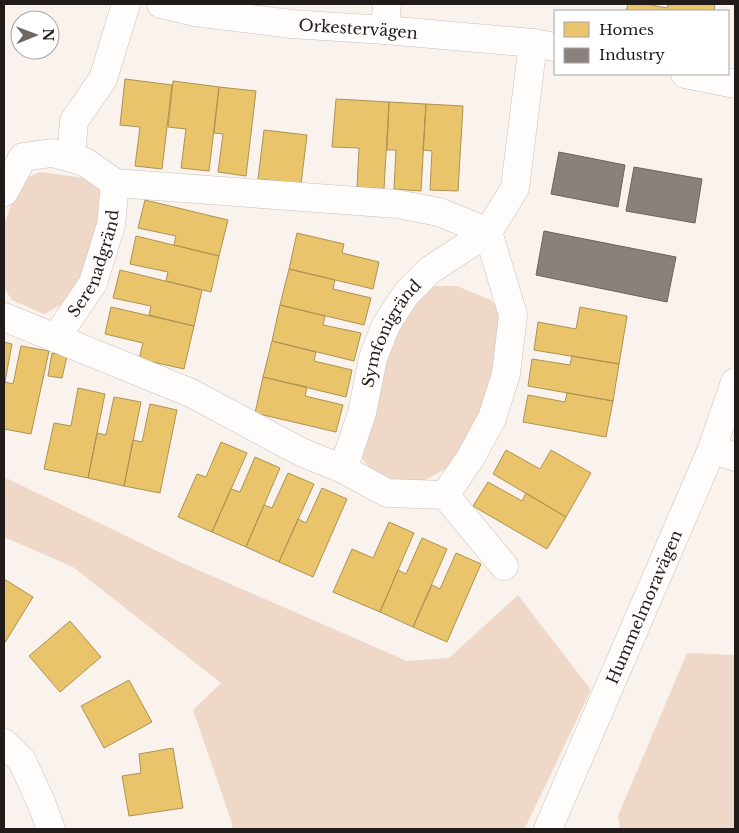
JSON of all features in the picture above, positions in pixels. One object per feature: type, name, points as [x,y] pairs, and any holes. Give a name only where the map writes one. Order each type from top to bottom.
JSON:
[{"type":"street","points":[[71,158],[74,121],[103,79],[126,4]]},
{"type":"street","name":"Orkestervägen","points":[[161,4],[194,12],[291,24],[386,17],[544,45]]},
{"type":"street","name":"Symfonigränd","points":[[342,468],[362,413],[373,358],[386,325],[406,294],[430,270],[488,232],[514,188],[544,45]]},
{"type":"street","points":[[690,75],[735,84]]},
{"type":"street","points":[[4,192],[23,158],[52,153],[84,162],[115,183],[397,204],[439,212],[488,232],[513,315],[506,374],[492,418],[472,456],[445,495]]},
{"type":"street","name":"Serenadgränd","points":[[56,338],[93,283],[112,226],[115,183]]},
{"type":"street","points":[[4,317],[191,393],[301,452],[342,468],[387,493],[445,495],[504,566]]},
{"type":"street","name":"Hummelmoravägen","points":[[548,829],[724,453],[735,382]]},
{"type":"street","points":[[4,743],[22,761],[52,829]]},
{"type":"shaded area","points":[[40,172],[84,178],[103,193],[102,221],[82,283],[66,302],[44,314],[12,300],[4,288],[4,224],[21,180]]},
{"type":"shaded area","points":[[434,286],[457,286],[491,300],[503,315],[498,354],[486,397],[465,446],[449,467],[414,486],[376,476],[360,456],[393,335],[413,307]]},
{"type":"shaded area","points":[[4,477],[180,562],[407,661],[449,658],[518,595],[591,690],[524,829],[232,829],[232,823],[193,710],[221,683],[73,567],[4,537]]},
{"type":"shaded area","points":[[687,653],[735,655],[735,829],[620,829],[618,816]]},
{"type":"building: Homes","points":[[628,4],[646,4],[667,8],[668,4],[715,4],[714,10],[626,10]]},
{"type":"building: Homes","points":[[125,79],[172,85],[162,169],[135,166],[140,127],[120,125]]},
{"type":"building: Homes","points":[[173,81],[219,87],[209,171],[181,168],[186,129],[168,127]]},
{"type":"building: Homes","points":[[219,87],[256,91],[246,176],[218,172],[223,134],[214,133]]},
{"type":"building: Homes","points":[[336,99],[389,102],[384,189],[357,187],[359,148],[332,147]]},
{"type":"building: Homes","points":[[389,102],[426,104],[421,191],[394,189],[396,150],[387,150]]},
{"type":"building: Homes","points":[[426,104],[463,106],[458,191],[430,190],[432,151],[423,150]]},
{"type":"building: Homes","points":[[264,130],[307,135],[301,184],[258,179]]},
{"type":"building: Homes","points":[[145,200],[228,220],[219,256],[174,245],[176,236],[138,228]]},
{"type":"building: Homes","points":[[297,233],[344,244],[342,253],[379,262],[373,289],[289,269]]},
{"type":"building: Homes","points":[[136,236],[219,256],[211,292],[166,281],[168,272],[130,264]]},
{"type":"building: Homes","points":[[289,269],[335,280],[333,289],[371,298],[364,325],[280,305]]},
{"type":"building: Homes","points":[[120,270],[202,290],[194,326],[149,315],[151,306],[113,298]]},
{"type":"building: Homes","points":[[280,305],[325,316],[323,325],[361,333],[354,361],[272,341]]},
{"type":"building: Homes","points":[[111,307],[194,326],[184,369],[139,359],[143,343],[105,334]]},
{"type":"building: Homes","points":[[580,307],[627,316],[619,364],[534,350],[538,322],[576,329]]},
{"type":"building: Homes","points":[[272,341],[316,352],[314,361],[352,370],[346,397],[263,377]]},
{"type":"building: Homes","points":[[4,342],[12,344],[4,387]]},
{"type":"building: Homes","points":[[21,346],[49,351],[31,434],[4,429],[5,382],[13,384]]},
{"type":"building: Homes","points":[[52,353],[67,356],[62,378],[48,376]]},
{"type":"building: Homes","points":[[572,356],[619,364],[613,401],[528,386],[532,359],[570,365]]},
{"type":"building: Homes","points":[[263,377],[307,387],[305,396],[343,405],[336,432],[255,413]]},
{"type":"building: Homes","points":[[78,388],[105,394],[88,478],[44,469],[54,423],[71,426]]},
{"type":"building: Homes","points":[[567,393],[613,401],[606,437],[523,422],[528,395],[565,402]]},
{"type":"building: Homes","points":[[114,397],[141,402],[124,486],[88,478],[97,433],[106,435]]},
{"type":"building: Homes","points":[[150,404],[177,410],[160,493],[124,486],[133,440],[142,442]]},
{"type":"building: Homes","points":[[221,442],[247,453],[212,532],[178,517],[197,474],[206,477]]},
{"type":"building: Homes","points":[[506,450],[540,469],[551,450],[591,473],[566,517],[493,474]]},
{"type":"building: Homes","points":[[255,457],[280,468],[246,547],[212,532],[231,489],[240,492]]},
{"type":"building: Homes","points":[[288,473],[314,484],[279,562],[246,547],[264,505],[272,508]]},
{"type":"building: Homes","points":[[488,482],[522,501],[526,493],[566,517],[547,549],[473,506]]},
{"type":"building: Homes","points":[[322,488],[347,499],[313,577],[279,562],[298,519],[306,523]]},
{"type":"building: Homes","points":[[389,522],[414,533],[380,612],[333,592],[352,549],[373,558]]},
{"type":"building: Homes","points":[[422,538],[447,549],[413,627],[380,612],[398,570],[406,574]]},
{"type":"building: Homes","points":[[456,553],[481,564],[447,642],[413,627],[432,585],[440,589]]},
{"type":"building: Homes","points":[[4,579],[33,597],[4,644]]},
{"type":"building: Homes","points":[[70,621],[101,657],[60,692],[29,656]]},
{"type":"building: Homes","points":[[129,680],[152,722],[104,748],[81,706]]},
{"type":"building: Homes","points":[[173,748],[183,808],[129,816],[122,776],[141,773],[139,754]]},
{"type":"building: Industry","points":[[559,152],[625,165],[618,207],[551,194]]},
{"type":"building: Industry","points":[[634,167],[702,179],[695,223],[626,211]]},
{"type":"building: Industry","points":[[544,231],[676,257],[667,302],[536,275]]}]
